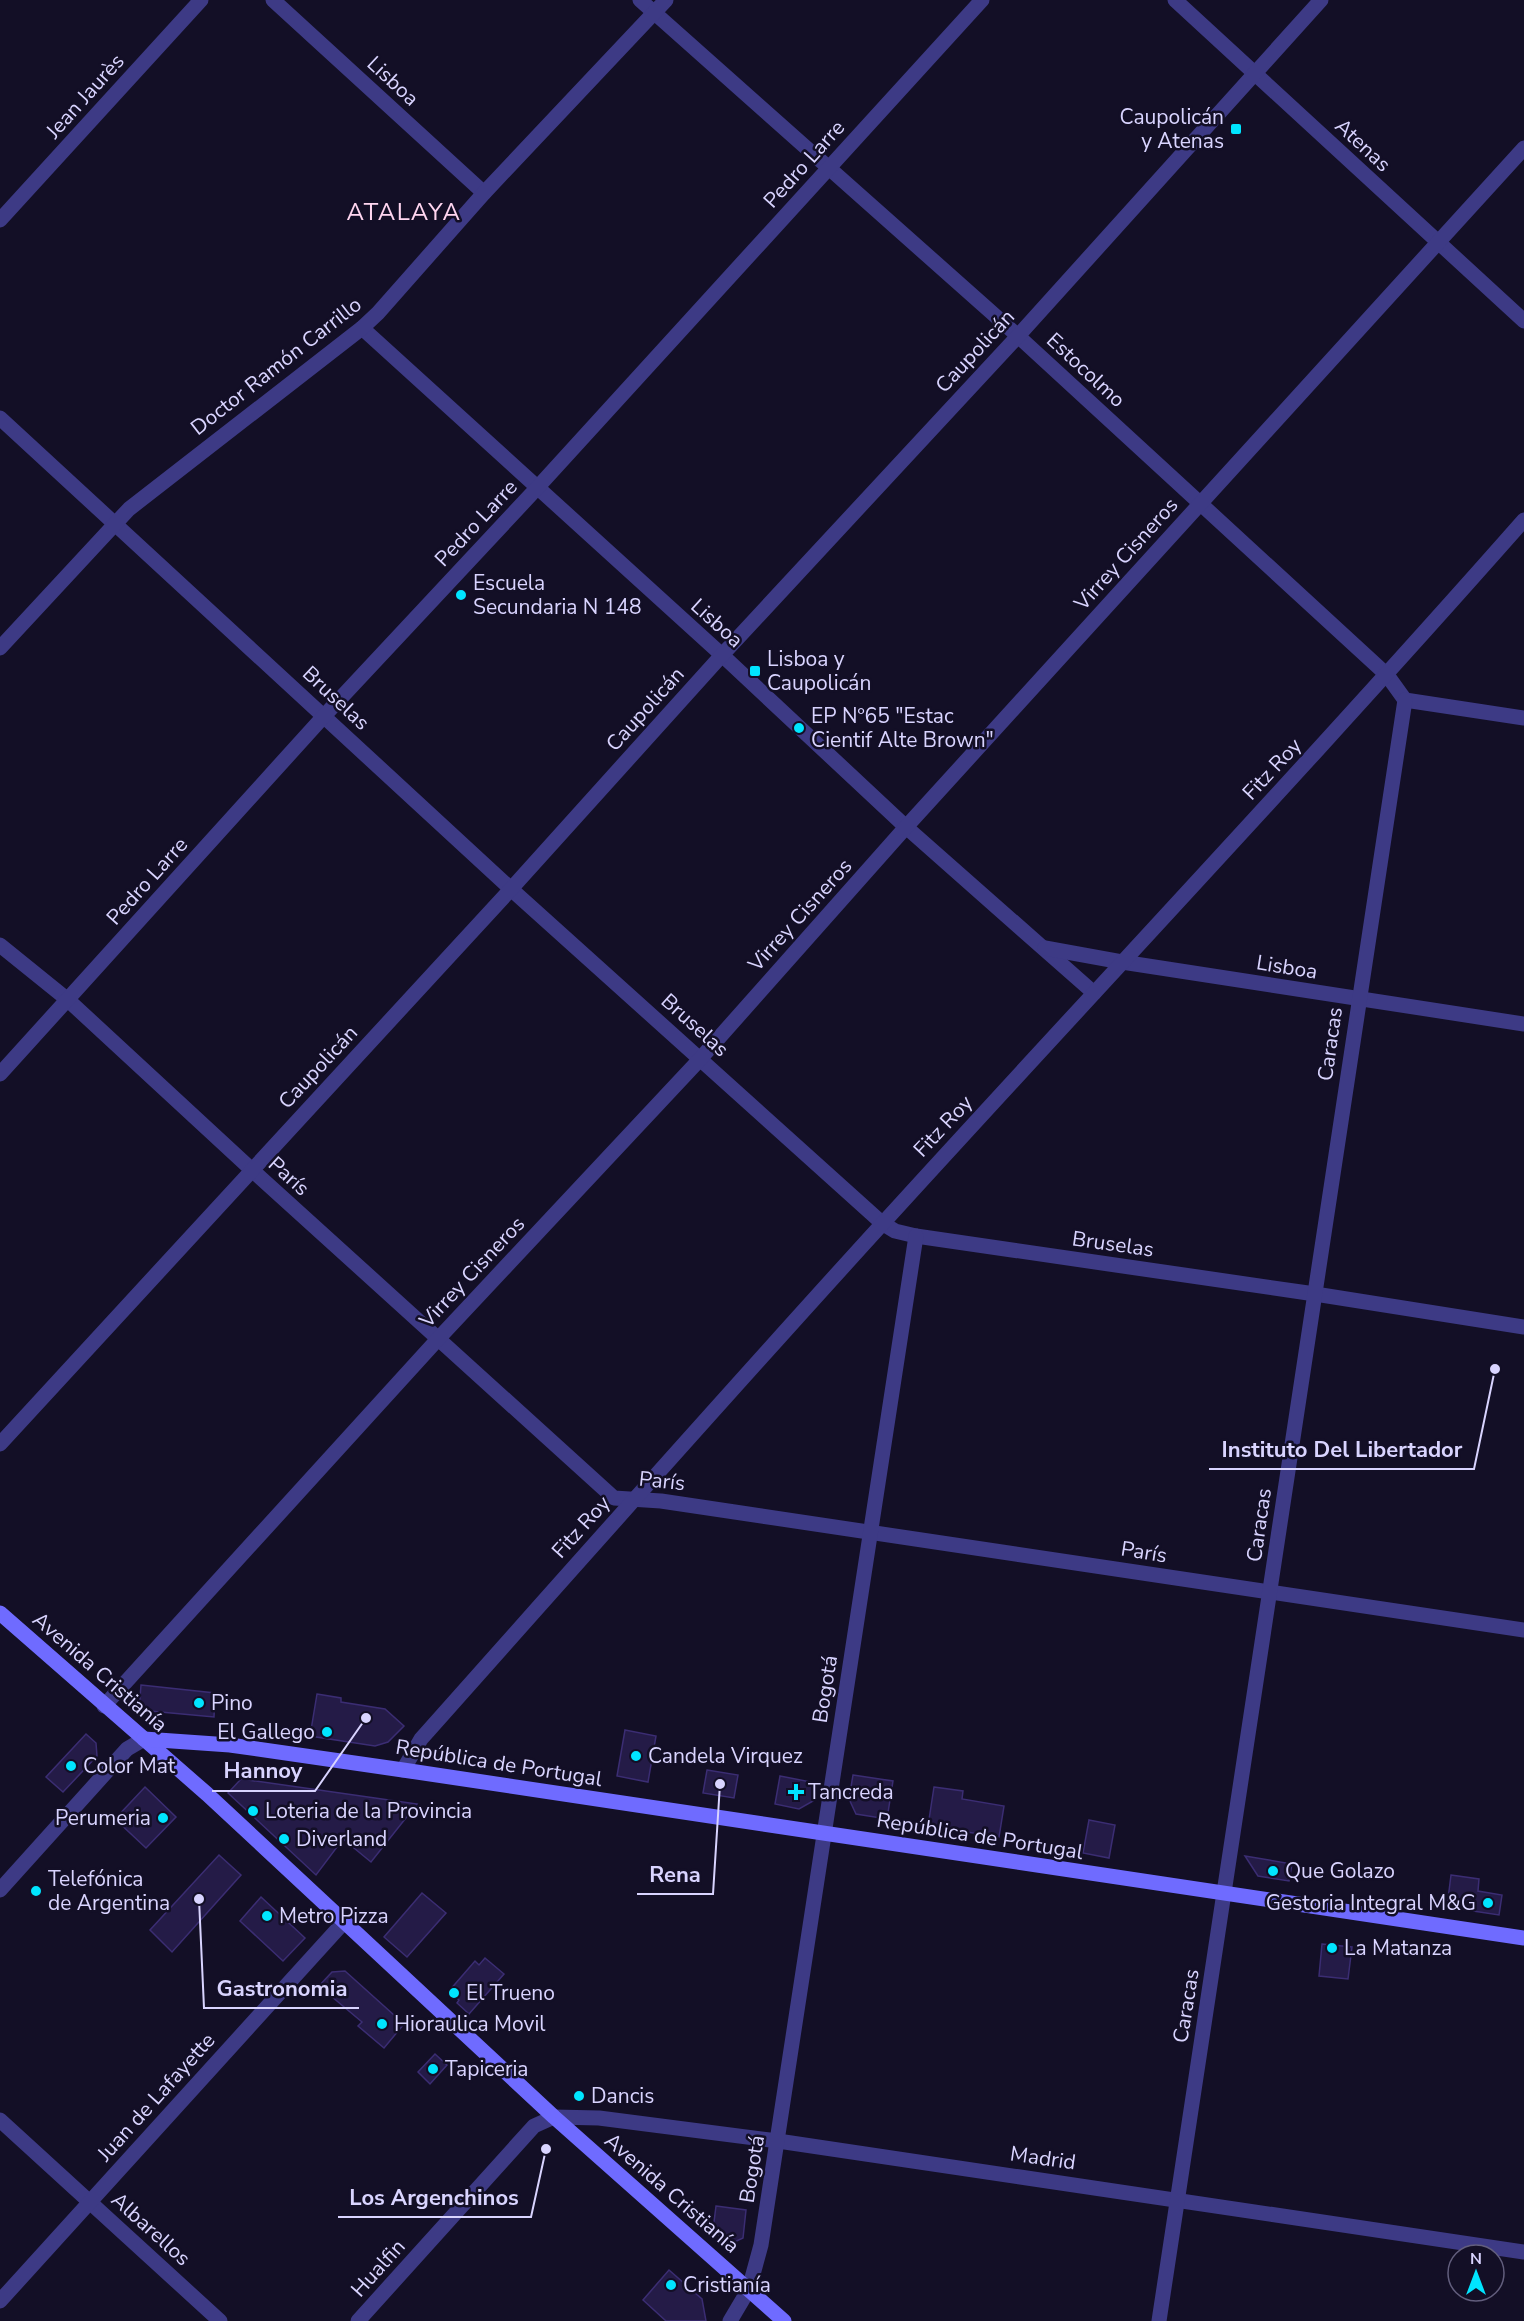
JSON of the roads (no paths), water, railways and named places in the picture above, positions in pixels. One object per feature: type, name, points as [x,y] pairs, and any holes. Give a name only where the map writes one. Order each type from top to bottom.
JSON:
[{"type":"main road","name":"Avenida Cristianía","points":[[0,1613],[144,1739],[554,2117],[784,2321]]},
{"type":"main road","name":"República de Portugal","points":[[144,1739],[230,1745],[1524,1938]]},
{"type":"street","name":"Jean Jaurès","points":[[0,220],[201,0]]},
{"type":"street","name":"Lisboa","points":[[273,0],[484,193]]},
{"type":"street","name":"Estocolmo","points":[[640,0],[1018,336],[1387,675],[1405,700]]},
{"type":"street","name":"Doctor Ramón Carrillo","points":[[0,648],[129,509],[362,328],[378,313],[484,193],[666,0]]},
{"type":"street","name":"Pedro Larre","points":[[0,1074],[324,716],[537,488],[982,0]]},
{"type":"street","name":"Atenas","points":[[1175,0],[1524,321]]},
{"type":"street","name":"Caupolicán","points":[[0,1444],[511,889],[722,655],[1018,336],[1321,0]]},
{"type":"street","name":"Virrey Cisneros","points":[[104,1706],[438,1339],[701,1058],[906,827],[1524,148]]},
{"type":"street","name":"Lisboa","points":[[362,328],[722,655],[906,827],[1094,993]]},
{"type":"street","name":"Bruselas","points":[[0,418],[511,889],[882,1223],[895,1231],[1524,1327]]},
{"type":"street","name":"Fitz Roy","points":[[403,1770],[421,1739],[634,1499],[882,1223],[1387,675],[1524,519]]},
{"type":"street","points":[[1405,700],[1524,718]]},
{"type":"street","name":"Caracas","points":[[1158,2321],[1405,700]]},
{"type":"street","name":"París","points":[[0,945],[68,1000],[614,1498],[661,1501],[870,1531],[1524,1630]]},
{"type":"street","name":"Lisboa","points":[[1045,948],[1524,1024]]},
{"type":"street","name":"Bogotá","points":[[730,2321],[749,2289],[761,2245],[916,1236]]},
{"type":"street","points":[[0,1890],[127,1749],[144,1739]]},
{"type":"street","name":"Juan de Lafayette","points":[[0,2301],[344,1922]]},
{"type":"street","name":"Madrid","points":[[554,2117],[599,2118],[778,2141],[1524,2252]]},
{"type":"street","name":"Hualfin","points":[[358,2321],[534,2126],[554,2117]]},
{"type":"street","name":"Albarellos","points":[[0,2120],[220,2321]]},
{"type":"place","name":"Caupolicán y Atenas","points":[[1236,129]]},
{"type":"place","name":"Escuela Secundaria N 148","points":[[461,595]]},
{"type":"place","name":"Lisboa y Caupolicán","points":[[755,671]]},
{"type":"place","name":"EP Nº65 \"Estac Cientif Alte Brown\"","points":[[799,728]]},
{"type":"place","name":"Instituto Del Libertador","points":[[1495,1369]]},
{"type":"place","name":"Pino","points":[[199,1703]]},
{"type":"place","name":"Hannoy","points":[[366,1718]]},
{"type":"place","name":"El Gallego","points":[[327,1732]]},
{"type":"place","name":"Candela Virquez","points":[[636,1756]]},
{"type":"place","name":"Color Mat","points":[[71,1766]]},
{"type":"place","name":"Rena","points":[[720,1784]]},
{"type":"place","name":"Tancreda","points":[[796,1792]]},
{"type":"place","name":"Loteria de la Provincia","points":[[253,1811]]},
{"type":"place","name":"Perumeria","points":[[163,1818]]},
{"type":"place","name":"Diverland","points":[[284,1839]]},
{"type":"place","name":"Que Golazo","points":[[1273,1871]]},
{"type":"place","name":"Telefónica de Argentina","points":[[36,1891]]},
{"type":"place","name":"Gastronomia","points":[[199,1899]]},
{"type":"place","name":"Gestoria Integral M&G","points":[[1488,1903]]},
{"type":"place","name":"Metro Pizza","points":[[267,1916]]},
{"type":"place","name":"La Matanza","points":[[1332,1948]]},
{"type":"place","name":"El Trueno","points":[[454,1993]]},
{"type":"place","name":"Hioraulica Movil","points":[[382,2024]]},
{"type":"place","name":"Tapiceria","points":[[433,2069]]},
{"type":"place","name":"Dancis","points":[[579,2096]]},
{"type":"place","name":"Los Argenchinos","points":[[546,2149]]},
{"type":"place","name":"Cristianía","points":[[671,2285]]},
{"type":"district","name":"ATALAYA","points":[[404,212]]}]
